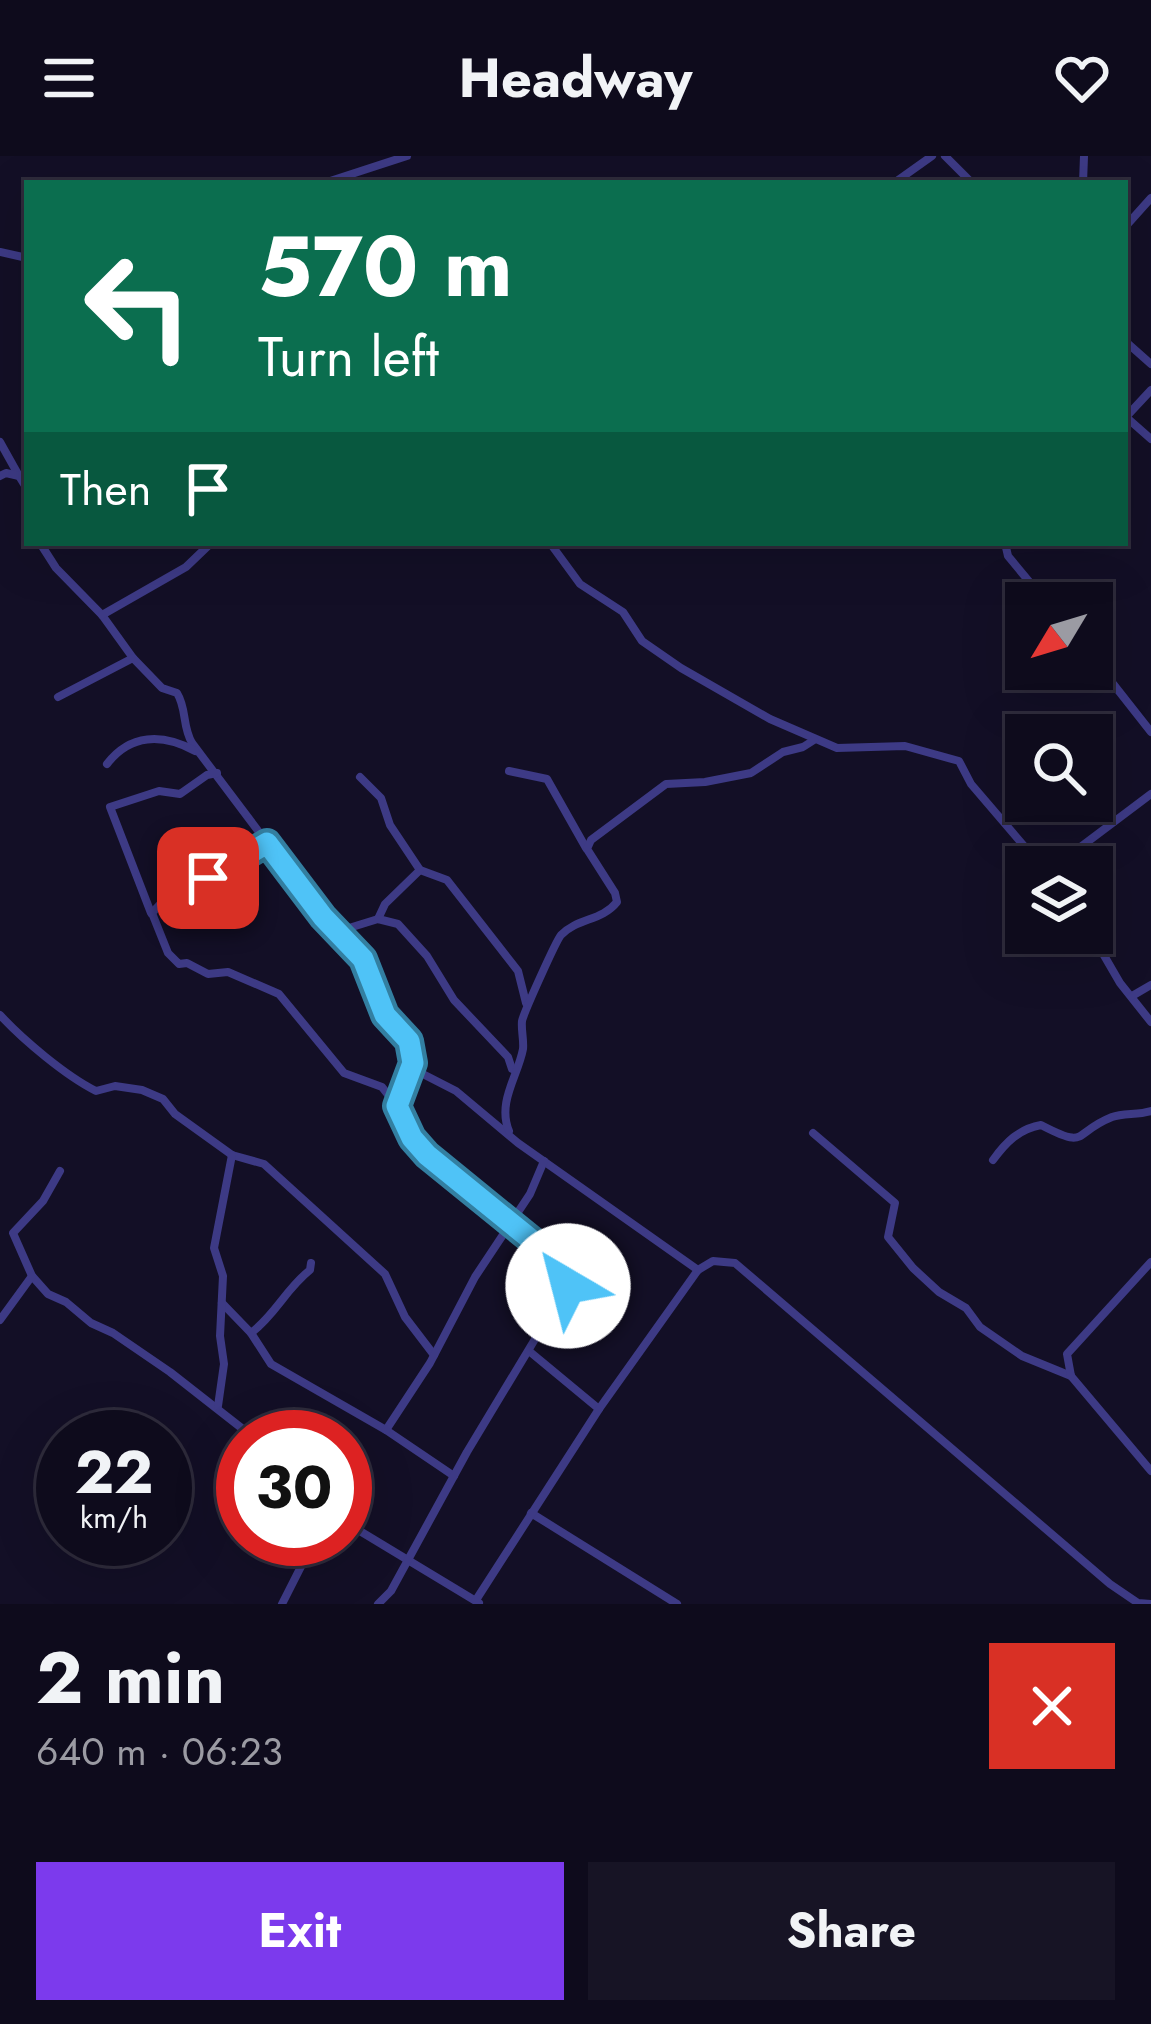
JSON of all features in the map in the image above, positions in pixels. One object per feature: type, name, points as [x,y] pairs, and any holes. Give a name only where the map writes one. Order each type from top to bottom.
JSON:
[{"type":"street","points":[[333,180],[407,156]]},
{"type":"street","points":[[898,180],[932,156]]},
{"type":"street","points":[[945,156],[969,180]]},
{"type":"street","points":[[1128,224],[1151,198]]},
{"type":"street","points":[[1128,344],[1151,374]]},
{"type":"street","points":[[1141,358],[1151,364]]},
{"type":"street","points":[[1128,416],[1151,390]]},
{"type":"street","points":[[1128,420],[1151,439]]},
{"type":"street","points":[[0,442],[24,484]]},
{"type":"street","points":[[0,476],[19,476]]},
{"type":"street","points":[[42,546],[133,658],[162,688],[177,693],[184,709],[184,728],[267,843],[363,959],[385,1015],[409,1041],[413,1063],[424,1076],[456,1090],[544,1161],[698,1270]]},
{"type":"street","points":[[102,615],[186,567],[208,546]]},
{"type":"street","points":[[552,546],[580,584],[622,612],[642,641],[731,698],[837,748],[904,746],[959,761],[971,784],[1024,846]]},
{"type":"street","points":[[1005,546],[1030,582]]},
{"type":"street","points":[[58,697],[133,658]]},
{"type":"street","points":[[1113,684],[1151,732]]},
{"type":"street","points":[[107,764],[120,748],[144,737],[181,743],[202,755]]},
{"type":"street","points":[[587,849],[604,829],[666,784],[751,773],[783,752],[814,740]]},
{"type":"street","points":[[509,771],[547,779],[616,902],[602,915],[562,935],[526,1004],[523,1049],[513,1070],[506,1122],[512,1136]]},
{"type":"street","points":[[219,773],[207,775],[180,794],[159,790],[110,806],[168,953],[179,964],[188,963],[208,974],[228,972],[279,994],[344,1073],[382,1088],[427,1155],[566,1268],[569,1277],[391,1591],[378,1604]]},
{"type":"street","points":[[360,777],[381,798],[389,825],[419,870],[448,880],[518,971],[526,1004]]},
{"type":"street","points":[[1082,846],[1151,794]]},
{"type":"street","points":[[152,913],[164,900],[267,843]]},
{"type":"street","points":[[378,919],[385,904],[419,870]]},
{"type":"street","points":[[336,932],[378,919],[398,924],[427,956],[454,1000],[508,1057],[513,1070]]},
{"type":"street","points":[[1105,954],[1151,1022]]},
{"type":"street","points":[[1132,996],[1151,985]]},
{"type":"street","points":[[0,1015],[63,1074],[95,1091],[116,1086],[163,1099],[175,1114],[232,1155],[264,1164],[386,1274],[405,1317],[434,1354]]},
{"type":"street","points":[[397,1106],[413,1063]]},
{"type":"street","points":[[993,1160],[1007,1140],[1030,1127],[1041,1125],[1072,1139],[1115,1116],[1151,1111]]},
{"type":"street","points":[[814,1133],[895,1203],[888,1237],[913,1268],[966,1309],[980,1327],[1022,1356],[1071,1376],[1151,1471]]},
{"type":"street","points":[[218,1406],[224,1364],[220,1336],[223,1276],[214,1248],[232,1155]]},
{"type":"street","points":[[386,1430],[475,1277],[530,1194],[544,1161]]},
{"type":"street","points":[[59,1171],[43,1201],[13,1234],[32,1276],[48,1294],[223,1410]]},
{"type":"street","points":[[372,1538],[478,1602],[599,1408],[698,1270],[713,1261],[735,1263],[1111,1584],[1138,1603],[1151,1604]]},
{"type":"street","points":[[1071,1376],[1067,1354],[1072,1346],[1151,1262]]},
{"type":"street","points":[[251,1333],[269,1319],[286,1289],[310,1270],[311,1263]]},
{"type":"street","points":[[0,1319],[32,1276]]},
{"type":"street","points":[[222,1303],[251,1333],[271,1364],[386,1430],[454,1476]]},
{"type":"street","points":[[529,1352],[599,1408]]},
{"type":"street","points":[[531,1513],[676,1604]]},
{"type":"street","points":[[282,1604],[301,1566]]},
{"type":"route","points":[[208,878],[267,843],[323,917],[363,959],[385,1015],[409,1041],[413,1063],[397,1106],[412,1138],[566,1268],[568,1286]]}]
